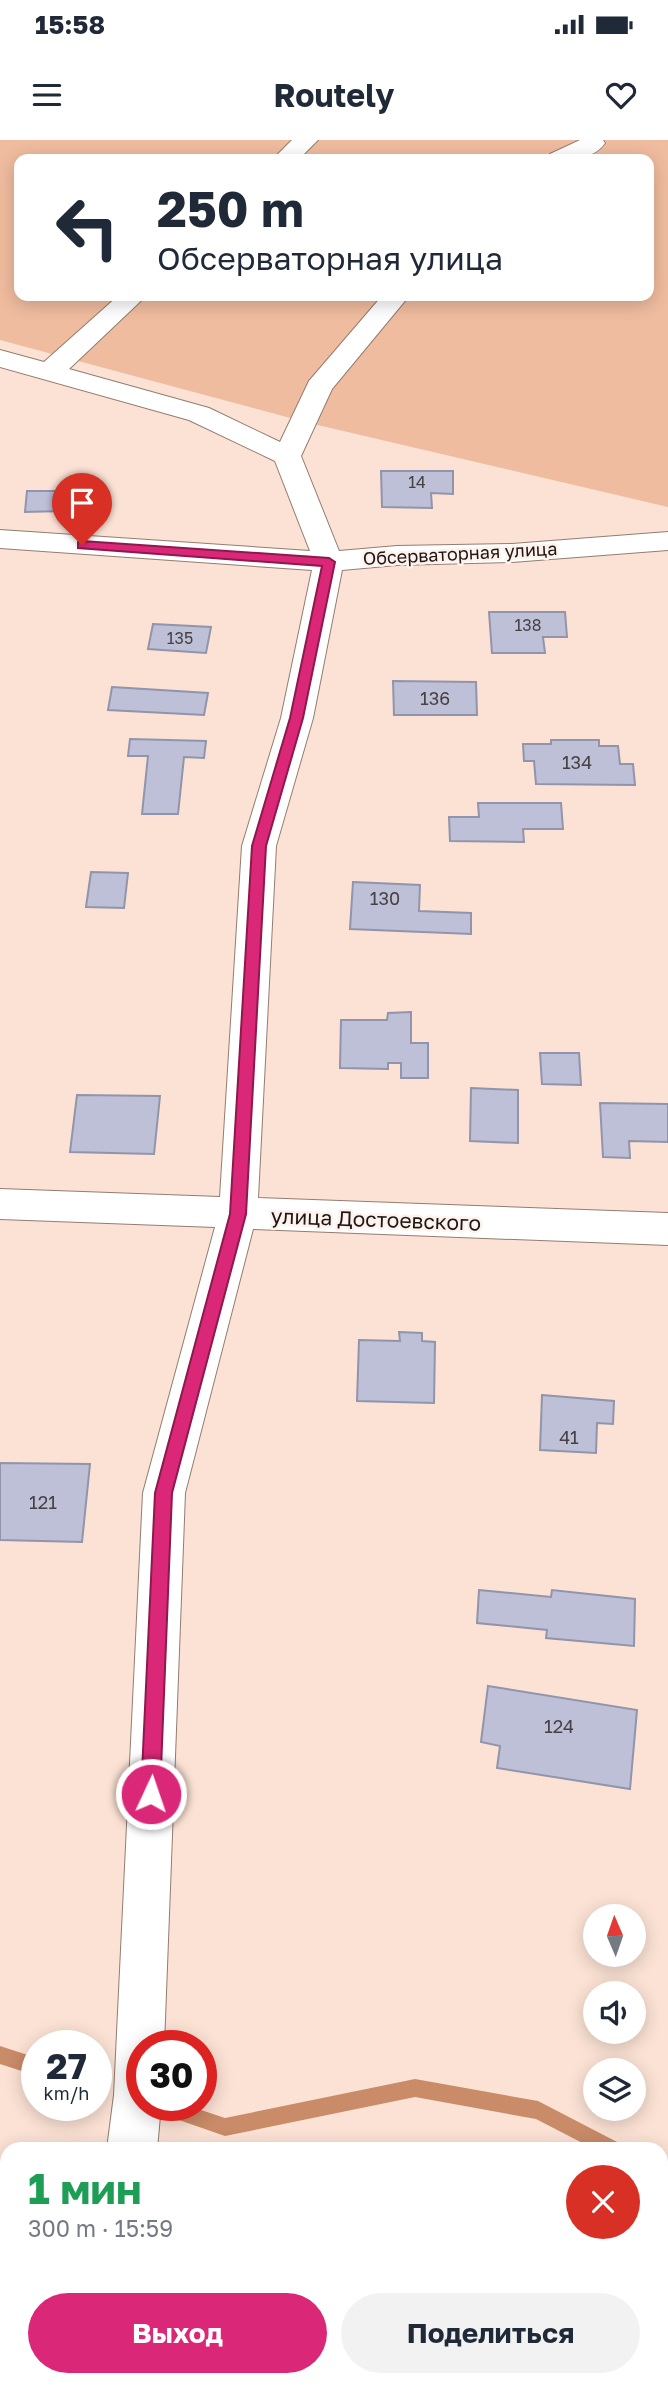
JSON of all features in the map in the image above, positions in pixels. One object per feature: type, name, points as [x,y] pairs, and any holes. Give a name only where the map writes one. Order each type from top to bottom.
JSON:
[{"type":"street","points":[[291,154],[306,140]]},
{"type":"street","points":[[570,154],[593,143]]},
{"type":"street","points":[[49,372],[127,301]]},
{"type":"street","points":[[287,456],[319,387],[392,301]]},
{"type":"street","points":[[0,358],[199,414],[287,456],[329,562],[297,718],[259,846],[238,1214],[164,1493],[138,2095],[133,2142]]},
{"type":"street","name":"Обсерваторная улица","points":[[0,540],[329,562],[367,556],[514,553],[640,540],[668,541]]},
{"type":"street","name":"улица Достоевского","points":[[0,1204],[668,1229]]},
{"type":"shaded area","points":[[0,140],[668,140],[668,507],[309,423],[0,340]]},
{"type":"building","points":[[381,471],[453,471],[453,494],[431,493],[432,508],[382,507]]},
{"type":"building","points":[[27,491],[65,491],[63,511],[25,512]]},
{"type":"building","points":[[489,612],[565,612],[567,637],[543,637],[545,653],[492,653]]},
{"type":"building","points":[[153,624],[211,627],[206,653],[148,649]]},
{"type":"building","points":[[393,681],[476,682],[477,715],[394,715]]},
{"type":"building","points":[[112,687],[208,693],[204,715],[108,710]]},
{"type":"building","points":[[130,739],[206,741],[204,758],[184,757],[178,814],[142,814],[148,756],[128,756]]},
{"type":"building","points":[[551,740],[599,740],[599,746],[618,746],[620,764],[633,764],[635,785],[536,784],[534,761],[524,761],[523,744],[551,744]]},
{"type":"building","points":[[478,803],[561,803],[563,829],[523,829],[524,842],[450,841],[449,817],[479,817]]},
{"type":"building","points":[[91,872],[128,873],[124,908],[86,907]]},
{"type":"building","points":[[353,882],[420,885],[419,911],[471,913],[471,934],[350,929]]},
{"type":"building","points":[[411,1012],[411,1043],[428,1043],[428,1078],[401,1078],[401,1063],[388,1063],[388,1069],[340,1068],[341,1020],[387,1020],[388,1013]]},
{"type":"building","points":[[540,1053],[579,1053],[581,1085],[542,1084]]},
{"type":"building","points":[[471,1088],[518,1090],[518,1143],[470,1141]]},
{"type":"building","points":[[77,1095],[160,1096],[154,1154],[70,1152]]},
{"type":"building","points":[[600,1103],[668,1104],[668,1142],[629,1141],[630,1158],[603,1157]]},
{"type":"building","points":[[399,1332],[422,1333],[422,1341],[435,1342],[434,1403],[357,1401],[359,1340],[400,1341]]},
{"type":"building","points":[[542,1395],[614,1401],[613,1424],[597,1423],[596,1453],[540,1450]]},
{"type":"building","points":[[0,1463],[90,1464],[82,1542],[0,1540]]},
{"type":"building","points":[[479,1590],[551,1597],[552,1590],[635,1599],[634,1646],[546,1638],[547,1630],[477,1623]]},
{"type":"building","points":[[488,1686],[637,1710],[630,1789],[497,1768],[500,1746],[481,1742]]},
{"type":"waterway","points":[[0,2055],[21,2062]]},
{"type":"waterway","points":[[207,2121],[225,2127],[415,2088],[538,2110],[600,2142]]},
{"type":"route","points":[[82,545],[329,562],[297,718],[259,846],[238,1214],[164,1493],[151,1794]]}]
